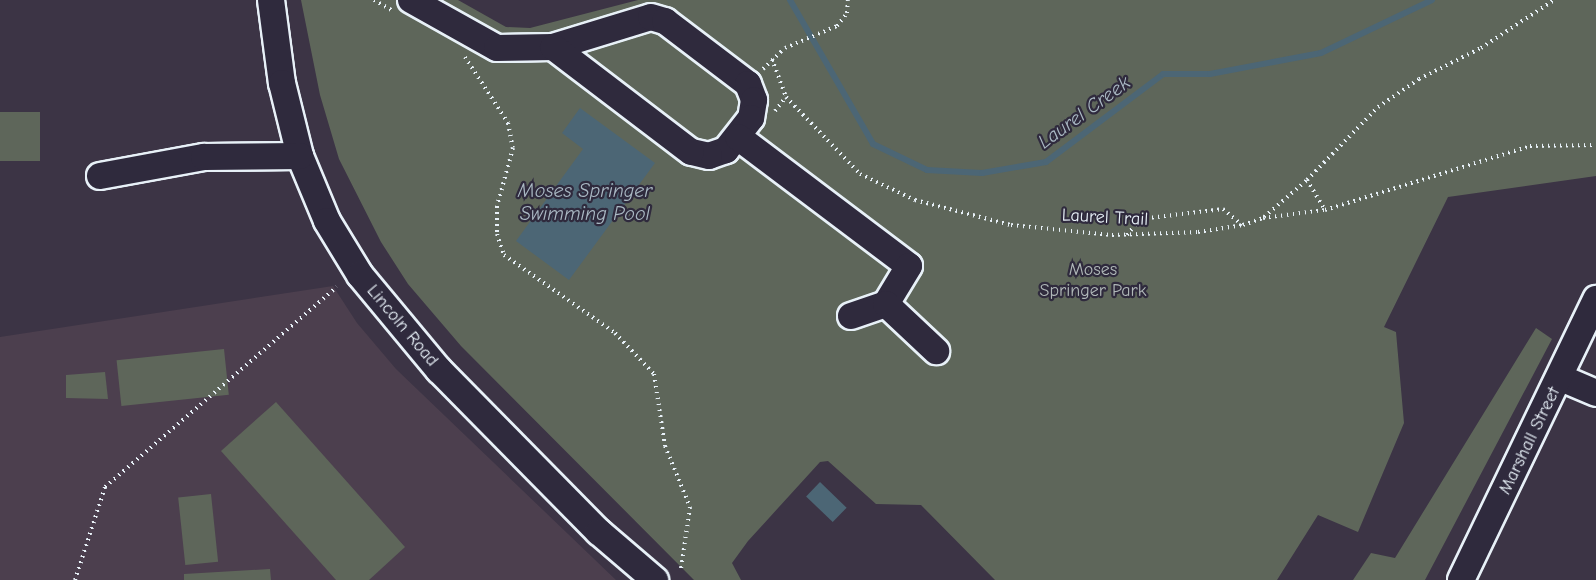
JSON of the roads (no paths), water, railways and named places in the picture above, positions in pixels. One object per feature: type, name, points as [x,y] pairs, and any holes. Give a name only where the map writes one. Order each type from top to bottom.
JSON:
[{"type":"street","name":"Lincoln Road","points":[[271,0],[282,82],[300,156],[327,221],[360,275],[439,369],[582,514],[655,580]]},
{"type":"street","points":[[402,6],[497,48],[553,47],[651,17],[665,21],[748,84],[754,100],[751,118],[726,150],[709,156],[691,152],[553,47]]},
{"type":"street","points":[[738,137],[909,266],[886,304],[851,316]]},
{"type":"street","points":[[100,176],[204,157],[300,156]]},
{"type":"street","name":"Marshall Street","points":[[1461,580],[1561,378],[1596,300]]},
{"type":"street","points":[[886,304],[936,351]]},
{"type":"street","points":[[1561,378],[1596,393]]},
{"type":"water","name":"Moses Springer Swimming Pool","points":[[580,108],[655,163],[569,280],[516,241],[583,149],[562,133]]},
{"type":"water","points":[[820,482],[847,508],[833,522],[806,496]]},
{"type":"waterway","name":"Laurel Creek","points":[[790,0],[873,144],[927,170],[982,173],[1046,162],[1163,74],[1210,74],[1321,53],[1432,0]]},
{"type":"park label","name":"Moses Springer Park","points":[[1093,281]]}]
